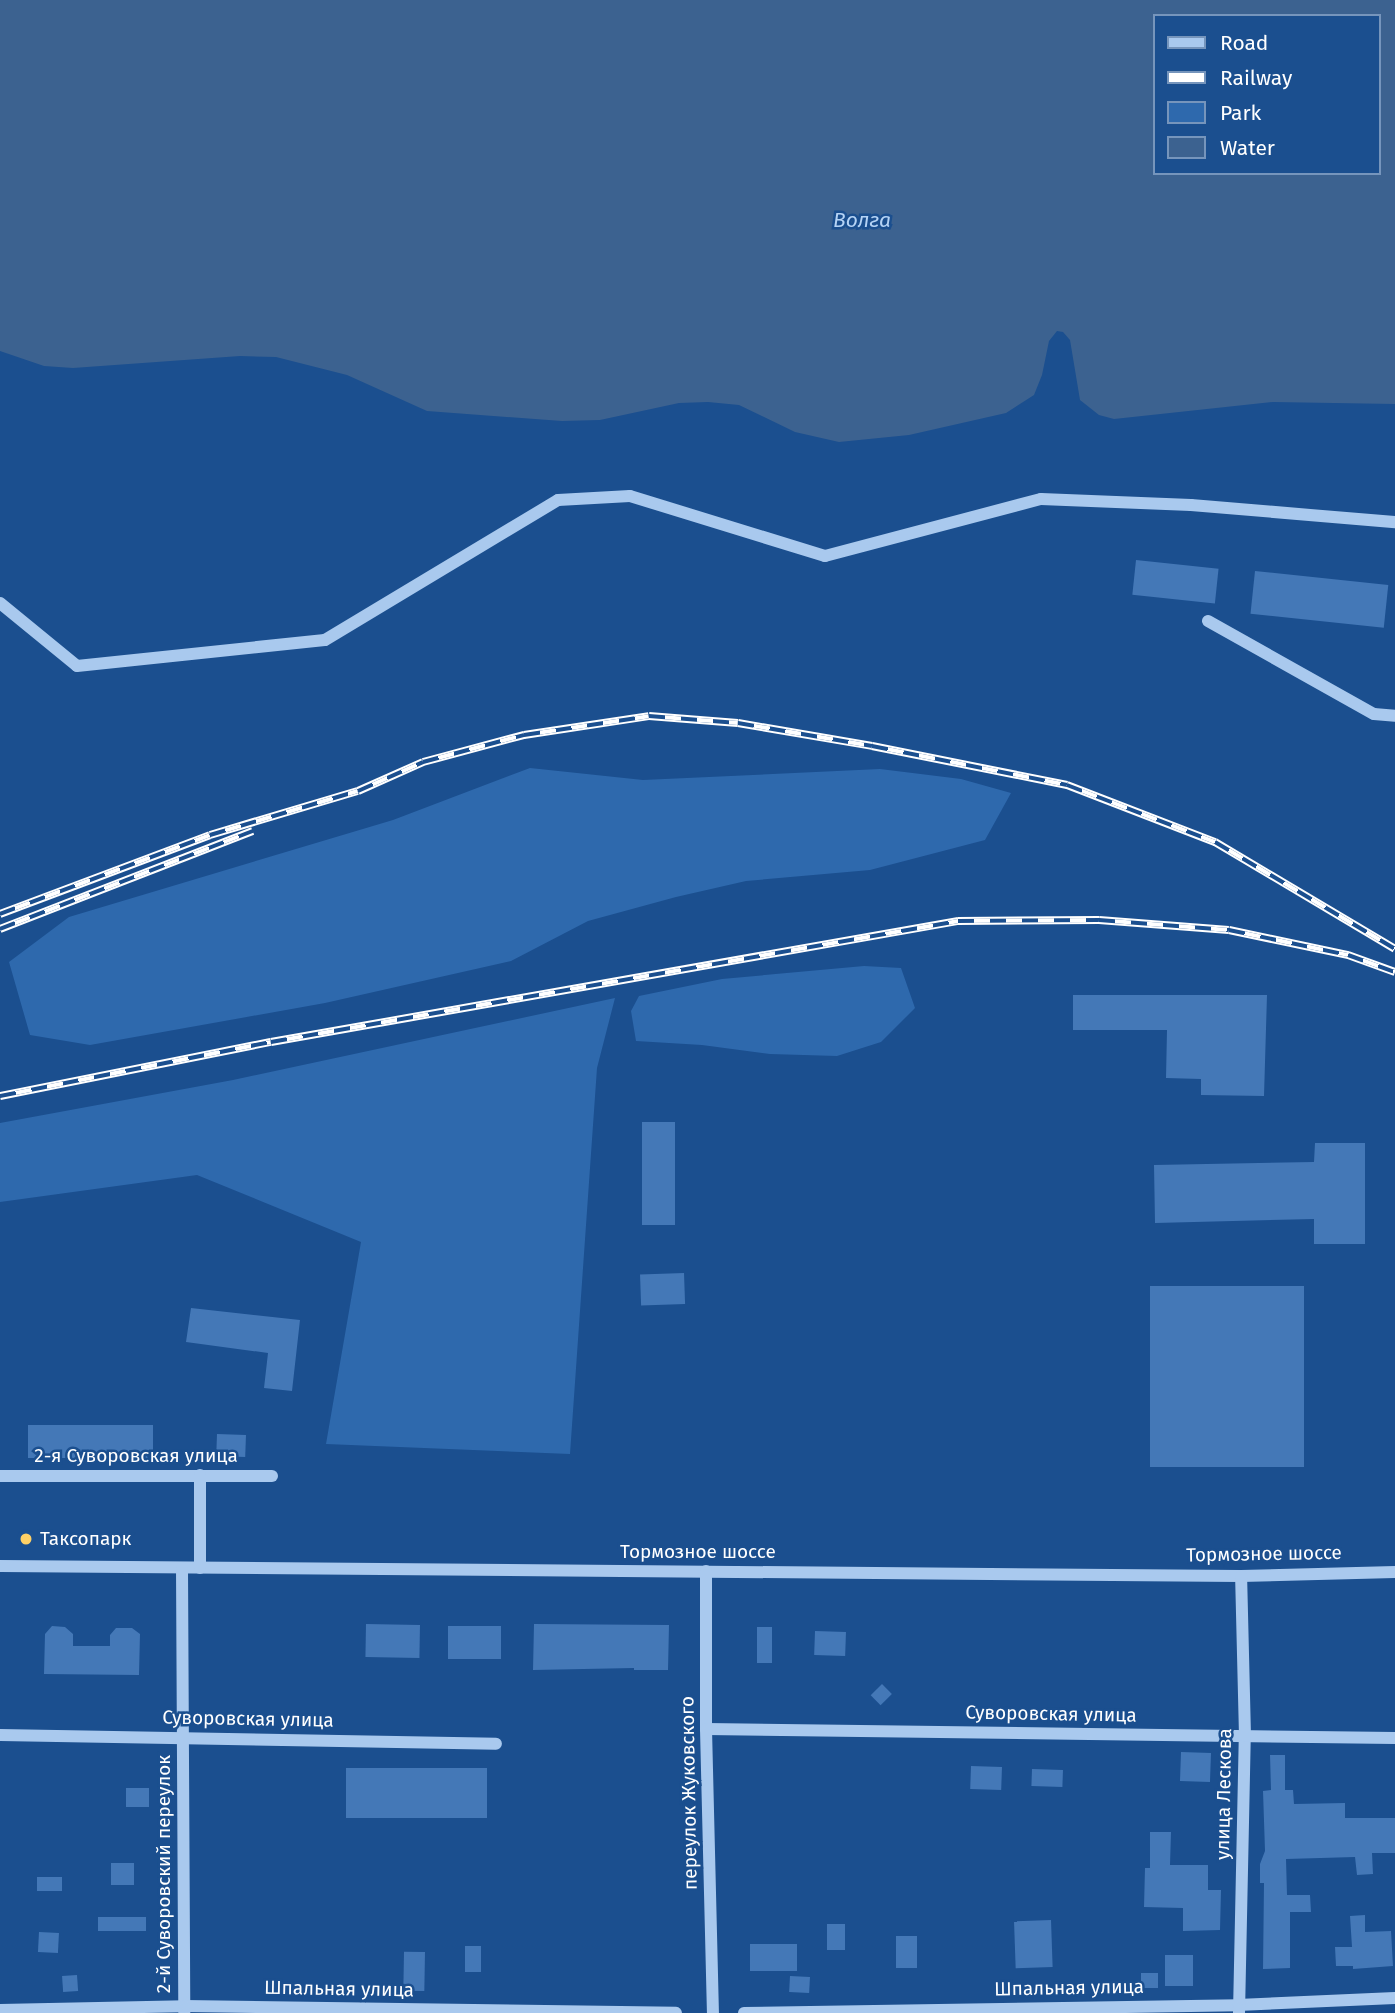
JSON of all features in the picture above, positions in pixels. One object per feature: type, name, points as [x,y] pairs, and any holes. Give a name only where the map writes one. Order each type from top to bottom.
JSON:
[{"type":"street","points":[[0,603],[77,666],[325,640],[558,500],[630,496],[825,556],[1041,499],[1191,505],[1395,522]]},
{"type":"street","points":[[1208,621],[1374,714],[1395,716]]},
{"type":"street","points":[[200,1475],[200,1567]]},
{"type":"street","name":"2-я Суворовская улица","points":[[0,1476],[272,1476]]},
{"type":"street","name":"Тормозное шоссе","points":[[0,1566],[1241,1576],[1395,1572]]},
{"type":"street","name":"2-й Суворовский переулок","points":[[182,1567],[184,2009]]},
{"type":"street","name":"переулок Жуковского","points":[[706,1571],[706,1729],[713,2013]]},
{"type":"street","name":"улица Лескова","points":[[1238,2009],[1245,1736],[1241,1576]]},
{"type":"street","name":"Суворовская улица","points":[[706,1729],[1395,1738]]},
{"type":"street","name":"Суворовская улица","points":[[0,1735],[496,1744]]},
{"type":"street","name":"Шпальная улица","points":[[744,2013],[1238,2009],[1395,1998]]},
{"type":"street","name":"Шпальная улица","points":[[0,2010],[677,2013]]},
{"type":"green space","points":[[530,768],[643,780],[880,769],[961,779],[1011,793],[985,840],[870,870],[746,881],[676,897],[588,921],[511,961],[325,1003],[90,1045],[30,1035],[9,962],[69,917],[393,820]]},
{"type":"green space","points":[[864,966],[901,968],[915,1008],[881,1042],[837,1056],[770,1054],[702,1045],[636,1041],[631,1011],[639,996],[722,979]]},
{"type":"green space","points":[[615,998],[597,1068],[570,1454],[326,1444],[361,1242],[197,1175],[0,1202],[0,1123],[233,1080]]},
{"type":"water","name":"Волга","points":[[0,0],[1395,0],[1395,404],[1273,402],[1114,419],[1099,415],[1080,400],[1070,340],[1063,332],[1057,331],[1049,341],[1042,375],[1034,395],[1006,413],[909,435],[839,442],[795,432],[739,405],[708,402],[679,403],[600,420],[562,421],[427,411],[347,375],[276,357],[240,356],[73,368],[44,366],[0,351]]},
{"type":"building","points":[[1136,560],[1219,569],[1215,603],[1132,595]]},
{"type":"building","points":[[1255,571],[1388,585],[1384,628],[1251,614]]},
{"type":"building","points":[[1073,995],[1267,995],[1264,1096],[1201,1095],[1201,1079],[1166,1078],[1167,1030],[1073,1030]]},
{"type":"building","points":[[642,1122],[675,1122],[675,1225],[642,1225]]},
{"type":"building","points":[[1315,1143],[1365,1143],[1365,1244],[1314,1244],[1314,1219],[1155,1223],[1154,1165],[1314,1162]]},
{"type":"building","points":[[684,1273],[685,1304],[641,1306],[640,1275]]},
{"type":"building","points":[[1150,1286],[1304,1286],[1304,1467],[1150,1467]]},
{"type":"building","points":[[191,1308],[300,1320],[292,1391],[264,1388],[268,1353],[186,1342]]},
{"type":"building","points":[[28,1425],[153,1425],[153,1458],[28,1458]]},
{"type":"building","points":[[217,1434],[246,1435],[245,1457],[216,1456]]},
{"type":"building","points":[[366,1624],[420,1625],[419,1658],[365,1657]]},
{"type":"building","points":[[534,1624],[669,1625],[668,1670],[533,1670]]},
{"type":"building","points":[[52,1626],[65,1627],[73,1634],[73,1646],[110,1646],[110,1635],[116,1628],[132,1628],[140,1634],[139,1675],[44,1674],[45,1634]]},
{"type":"building","points":[[448,1626],[501,1626],[501,1659],[448,1659]]},
{"type":"building","points":[[757,1627],[772,1627],[772,1663],[757,1663]]},
{"type":"building","points":[[815,1631],[846,1632],[845,1656],[814,1655]]},
{"type":"building","points":[[882,1684],[892,1694],[881,1705],[871,1695]]},
{"type":"building","points":[[1181,1752],[1211,1753],[1210,1782],[1180,1781]]},
{"type":"building","points":[[1270,1755],[1285,1755],[1285,1790],[1293,1790],[1294,1804],[1345,1803],[1345,1818],[1395,1818],[1395,1853],[1372,1853],[1373,1874],[1357,1875],[1355,1857],[1286,1859],[1287,1895],[1310,1895],[1311,1912],[1290,1912],[1290,1968],[1263,1969],[1264,1883],[1260,1883],[1260,1864],[1265,1851],[1263,1791],[1271,1790]]},
{"type":"building","points":[[971,1766],[1002,1767],[1001,1790],[970,1789]]},
{"type":"building","points":[[346,1768],[487,1768],[487,1818],[346,1818]]},
{"type":"building","points":[[1032,1769],[1063,1770],[1062,1787],[1031,1786]]},
{"type":"building","points":[[126,1788],[149,1788],[149,1807],[126,1807]]},
{"type":"building","points":[[1150,1832],[1171,1832],[1170,1865],[1208,1865],[1208,1890],[1221,1890],[1220,1930],[1183,1931],[1183,1908],[1144,1907],[1145,1868],[1150,1868]]},
{"type":"building","points":[[111,1863],[134,1863],[134,1885],[111,1885]]},
{"type":"building","points":[[37,1877],[62,1877],[62,1891],[37,1891]]},
{"type":"building","points":[[1365,1915],[1365,1932],[1391,1931],[1393,1966],[1353,1969],[1353,1966],[1336,1966],[1335,1947],[1352,1947],[1350,1916]]},
{"type":"building","points":[[98,1917],[146,1917],[146,1931],[98,1931]]},
{"type":"building","points":[[1051,1920],[1053,1967],[1016,1968],[1014,1921]]},
{"type":"building","points":[[827,1924],[845,1924],[845,1950],[827,1950]]},
{"type":"building","points":[[39,1932],[59,1933],[58,1953],[38,1952]]},
{"type":"building","points":[[896,1936],[917,1936],[917,1968],[896,1968]]},
{"type":"building","points":[[750,1944],[797,1944],[797,1971],[750,1971]]},
{"type":"building","points":[[465,1946],[481,1946],[481,1972],[465,1972]]},
{"type":"building","points":[[404,1952],[425,1952],[424,1991],[403,1991]]},
{"type":"building","points":[[1165,1955],[1193,1955],[1193,1986],[1165,1986]]},
{"type":"building","points":[[1141,1973],[1158,1973],[1158,1988],[1141,1988]]},
{"type":"building","points":[[77,1975],[78,1991],[63,1992],[62,1976]]},
{"type":"building","points":[[790,1976],[810,1977],[809,1993],[789,1992]]},
{"type":"railway","points":[[0,914],[210,835],[358,791],[423,762],[524,735],[649,716],[738,723],[872,746],[1067,785],[1215,842],[1395,949]]},
{"type":"railway","points":[[0,929],[253,831]]},
{"type":"railway","points":[[0,1096],[271,1042],[958,921],[1099,920],[1229,930],[1348,955],[1395,972]]},
{"type":"place","name":"Таксопарк","points":[[26,1539]]}]
